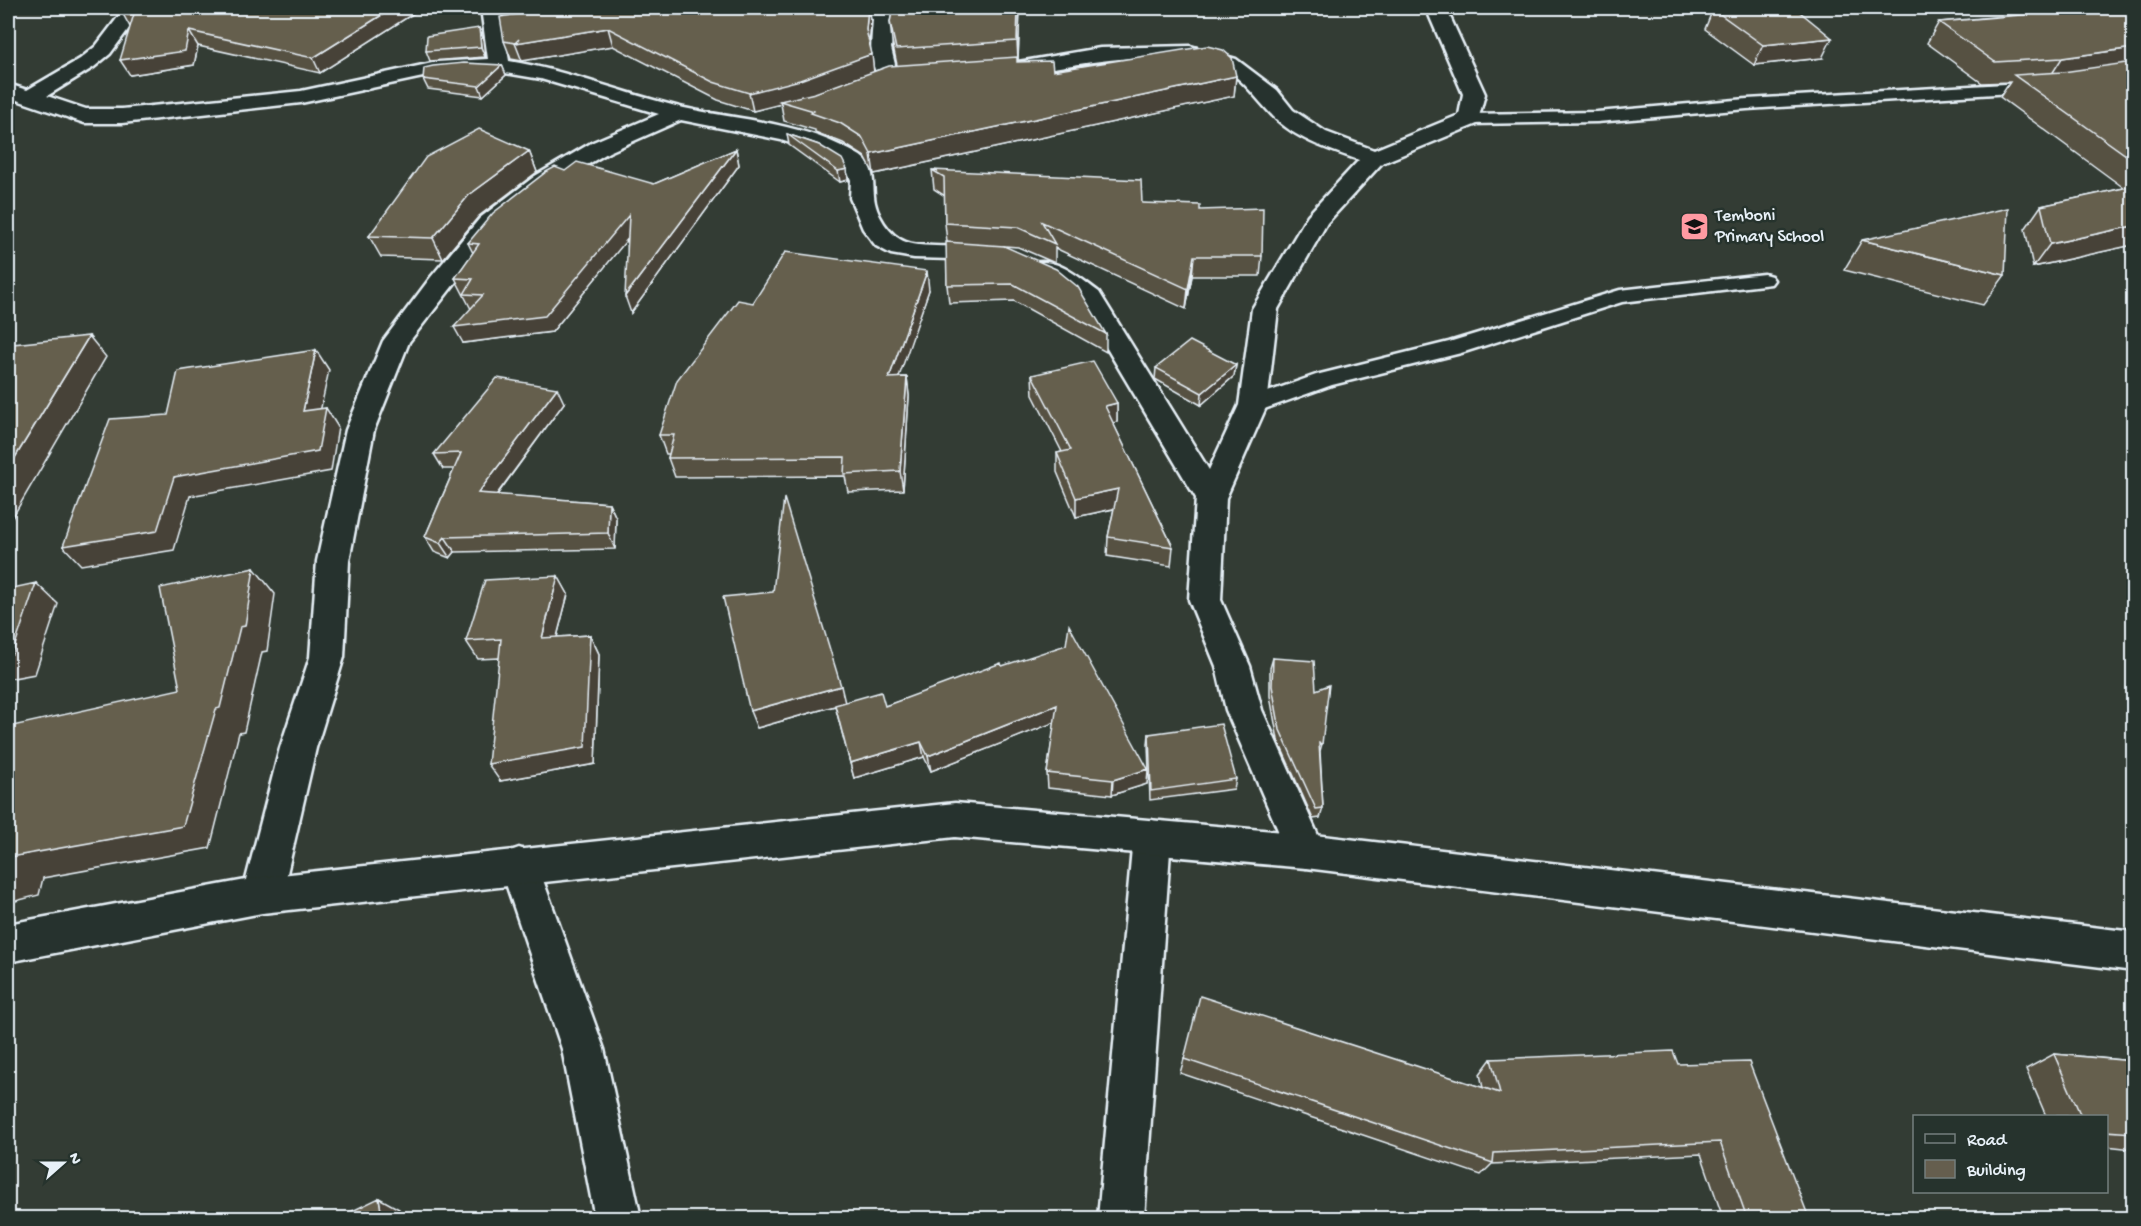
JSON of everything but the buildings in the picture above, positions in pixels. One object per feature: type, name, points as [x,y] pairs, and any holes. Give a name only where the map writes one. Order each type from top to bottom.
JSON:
[{"type":"street","points":[[30,97],[87,63],[102,50],[134,8]]},
{"type":"street","points":[[491,8],[499,66]]},
{"type":"street","points":[[761,8],[878,13],[884,18],[880,28],[878,81],[913,75]]},
{"type":"street","points":[[1306,851],[1244,710],[1233,666],[1205,600],[1211,498],[1253,405],[1265,309],[1317,220],[1374,158],[1406,147],[1469,119],[1474,94],[1436,8]]},
{"type":"street","points":[[984,72],[1100,54],[1190,52],[1229,63],[1269,95],[1285,115],[1318,137],[1374,158]]},
{"type":"street","points":[[8,90],[84,116],[122,116],[301,96],[437,68],[468,65],[499,66],[583,82],[679,113],[786,134],[830,149],[856,164],[863,180],[862,198],[875,229],[885,241],[900,249],[1009,254],[1066,280],[1090,298],[1211,498]]},
{"type":"street","points":[[262,895],[298,748],[327,657],[333,561],[360,430],[396,342],[440,282],[489,223],[543,181],[591,153],[679,113]]},
{"type":"street","points":[[734,124],[779,113]]},
{"type":"street","points":[[8,943],[262,895],[955,820],[1306,851],[2133,952]]},
{"type":"street","points":[[1121,1218],[1152,837]]},
{"type":"street","points":[[519,866],[583,1049],[618,1218]]},
{"type":"lane","points":[[1469,119],[1597,117],[1747,104],[2058,85]]},
{"type":"lane","points":[[1253,405],[1346,374],[1454,348],[1620,296],[1764,280]]},
{"type":"place","name":"Temboni Primary School","points":[[1694,226]]}]
